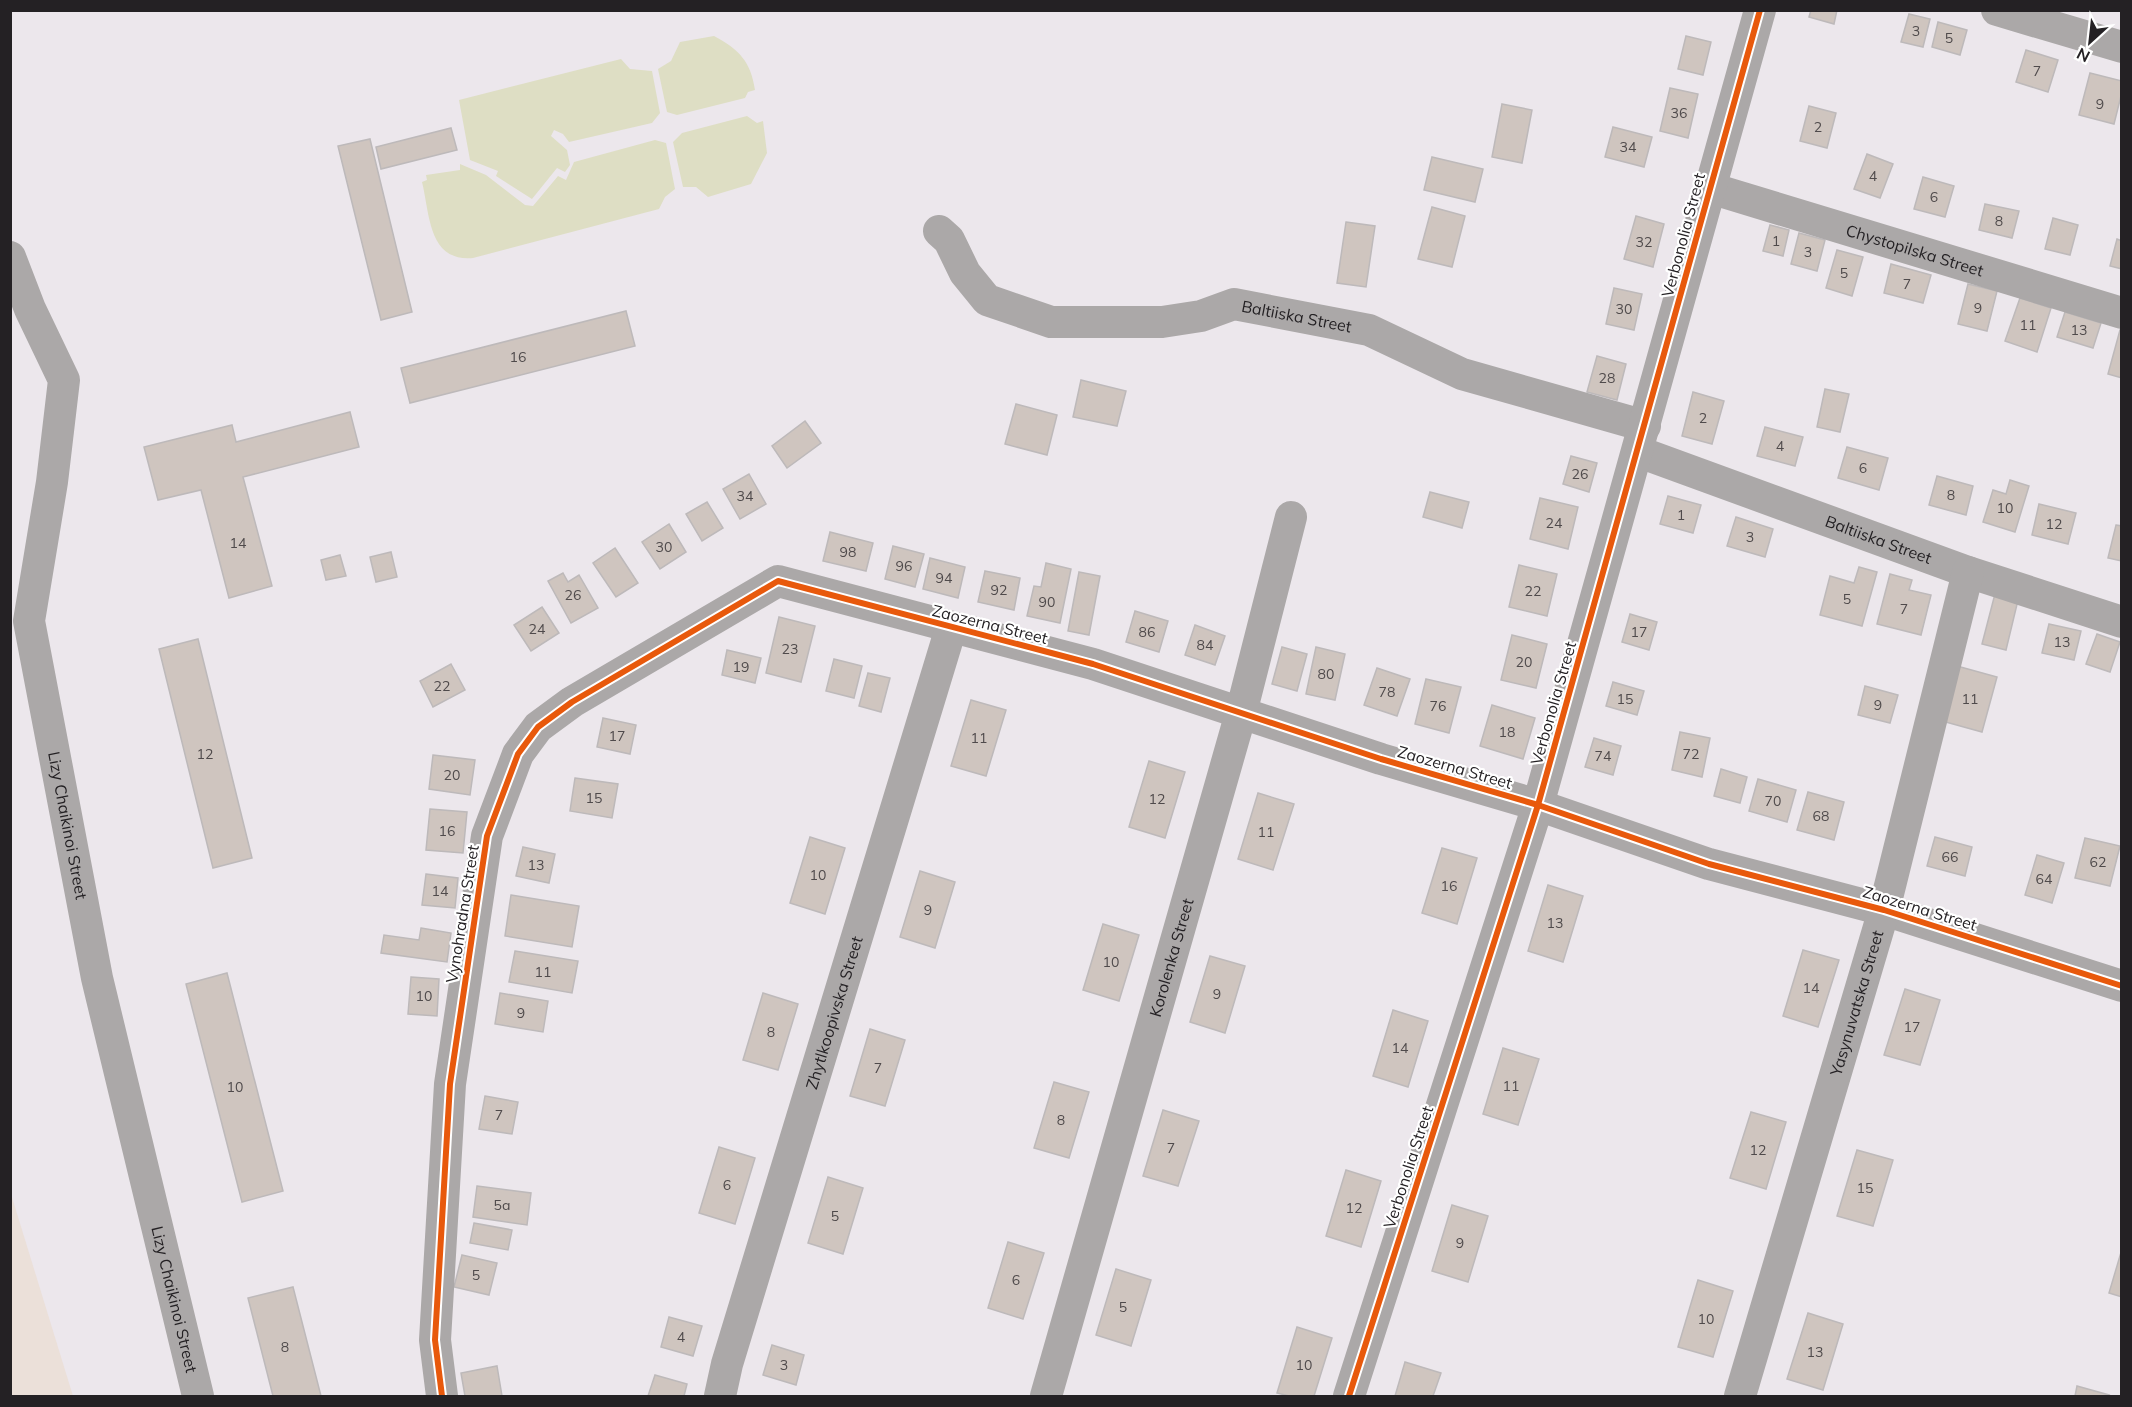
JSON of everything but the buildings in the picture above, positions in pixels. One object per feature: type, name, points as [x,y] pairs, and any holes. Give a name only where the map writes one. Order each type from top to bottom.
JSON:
[{"type":"street","name":"Verbonolia Street","points":[[1349,1396],[1538,805],[1760,10]]},
{"type":"street","points":[[1997,10],[2121,48]]},
{"type":"street","name":"Chystopilska Street","points":[[1710,188],[2121,313]]},
{"type":"street","name":"Baltiiska Street","points":[[939,231],[949,240],[965,273],[987,300],[1051,322],[1162,322],[1202,316],[1234,304],[1369,330],[1462,374],[1642,439],[1968,572],[2121,622]]},
{"type":"street","name":"Lizy Chaikinoi Street","points":[[10,257],[30,309],[64,380],[52,482],[29,621],[97,978],[198,1396]]},
{"type":"street","name":"Korolenka Street","points":[[1046,1396],[1241,713],[1291,517]]},
{"type":"street","name":"Yasynuvatska Street","points":[[1740,1396],[1884,910],[1968,572]]},
{"type":"street","name":"Zaozerna Street","points":[[778,581],[1093,664],[1381,759],[1538,805],[1709,864],[1884,910],[2121,986]]},
{"type":"street","name":"Vynohradna Street","points":[[442,1396],[435,1340],[450,1084],[488,836],[518,754],[538,727],[572,702],[778,581]]},
{"type":"street","name":"Zhytlkoopivska Street","points":[[720,1396],[727,1364],[951,628]]},
{"type":"shaded area","points":[[11,1194],[73,1396],[11,1396]]},
{"type":"green space","points":[[714,36],[737,51],[742,57],[747,64],[755,90],[748,92],[745,98],[677,115],[667,112],[658,69],[671,61],[680,42]]},
{"type":"green space","points":[[621,59],[630,69],[652,71],[660,113],[652,123],[569,142],[563,134],[554,130],[551,136],[567,150],[570,165],[565,172],[557,168],[532,199],[496,176],[498,171],[470,160],[459,100]]},
{"type":"green space","points":[[747,116],[757,123],[763,121],[767,153],[751,184],[708,197],[696,187],[683,187],[673,142],[682,133]]},
{"type":"green space","points":[[655,140],[666,143],[675,189],[665,197],[659,209],[473,258],[458,257],[447,252],[439,244],[434,234],[422,182],[427,180],[426,175],[460,170],[460,164],[486,175],[525,205],[533,206],[558,176],[566,180],[574,162]]},
{"type":"cycle path","points":[[1349,1396],[1538,805],[1760,10]]},
{"type":"cycle path","points":[[442,1396],[435,1340],[450,1084],[487,836],[518,754],[538,727],[572,702],[778,581],[1093,664],[1381,759],[1538,805],[1709,864],[1884,910],[2122,986]]}]
